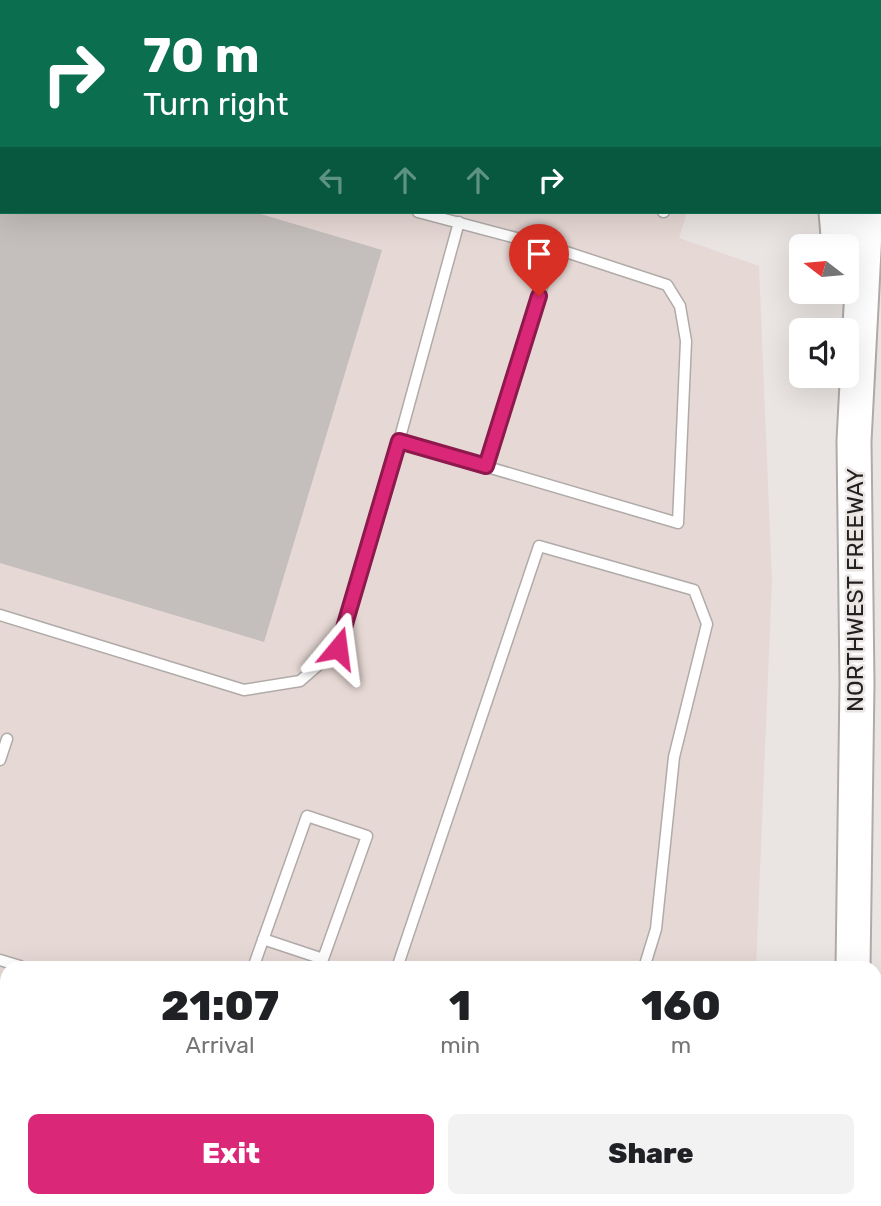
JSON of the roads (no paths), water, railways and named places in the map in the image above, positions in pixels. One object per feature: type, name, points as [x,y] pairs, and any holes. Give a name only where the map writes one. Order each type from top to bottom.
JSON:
[{"type":"highway","points":[[836,214],[838,234]]},
{"type":"highway","name":"NORTHWEST FREEWAY","points":[[853,961],[857,683],[854,441],[866,214]]},
{"type":"highway","points":[[850,388],[854,441]]},
{"type":"lane","points":[[399,441],[678,523],[686,341],[680,306],[667,285],[554,247],[426,214]]},
{"type":"lane","points":[[0,615],[244,690],[300,681],[338,648],[399,441],[458,222]]},
{"type":"lane","points":[[486,466],[554,247]]},
{"type":"lane","points":[[399,961],[539,546],[694,590],[707,624],[674,757],[656,929],[647,961]]},
{"type":"lane","points":[[0,760],[7,739]]},
{"type":"lane","points":[[255,961],[307,816],[367,836],[322,961]]},
{"type":"lane","points":[[263,939],[316,961]]}]
